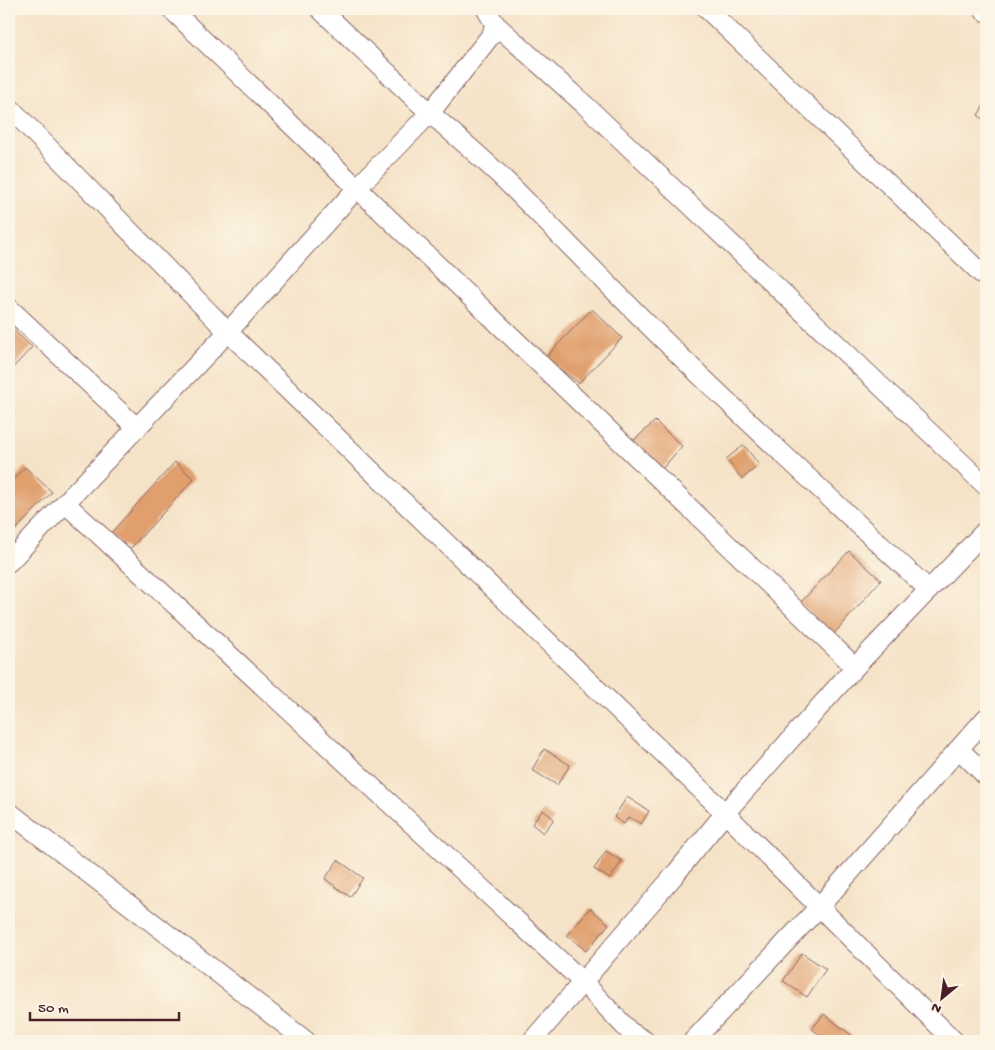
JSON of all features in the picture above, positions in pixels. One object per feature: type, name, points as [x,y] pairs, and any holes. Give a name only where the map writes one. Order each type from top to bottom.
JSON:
[{"type":"street","points":[[171,9],[855,667]]},
{"type":"street","points":[[320,9],[509,184],[676,353],[710,383],[724,400],[740,412],[789,462],[929,590]]},
{"type":"street","points":[[707,9],[986,278]]},
{"type":"street","points":[[983,9],[986,12]]},
{"type":"street","points":[[11,556],[65,503],[228,332],[357,188],[430,112],[492,34],[491,16]]},
{"type":"street","points":[[491,16],[986,486]]},
{"type":"street","points":[[9,106],[228,332],[725,813],[954,1041]]},
{"type":"street","points":[[9,308],[136,428]]},
{"type":"street","points":[[65,503],[583,982],[629,1031],[645,1041]]},
{"type":"street","points":[[532,1041],[672,878],[725,813],[855,667],[986,530]]},
{"type":"street","points":[[693,1041],[819,907],[986,718]]},
{"type":"street","points":[[960,749],[986,776]]},
{"type":"street","points":[[9,812],[306,1041]]},
{"type":"building","points":[[986,102],[986,122],[978,115]]},
{"type":"building","points":[[592,309],[622,338],[579,383],[545,358]]},
{"type":"building","points":[[9,326],[32,347],[9,372]]},
{"type":"building","points":[[655,421],[682,446],[661,470],[633,441]]},
{"type":"building","points":[[744,445],[759,465],[742,479],[726,459]]},
{"type":"building","points":[[175,462],[194,479],[129,550],[110,534]]},
{"type":"building","points":[[25,467],[52,492],[13,533],[9,529],[9,484]]},
{"type":"building","points":[[849,551],[881,580],[833,635],[800,603]]},
{"type":"building","points":[[544,749],[570,765],[557,785],[532,770]]},
{"type":"building","points":[[627,797],[649,811],[641,824],[629,817],[624,824],[614,817]]},
{"type":"building","points":[[543,810],[554,819],[543,833],[532,824]]},
{"type":"building","points":[[606,851],[622,861],[610,879],[594,869]]},
{"type":"building","points":[[338,860],[363,878],[350,897],[325,879]]},
{"type":"building","points":[[590,908],[609,924],[586,951],[567,935]]},
{"type":"building","points":[[802,953],[826,969],[807,997],[783,981]]},
{"type":"building","points":[[824,1014],[855,1038],[853,1041],[828,1041],[812,1029]]}]
